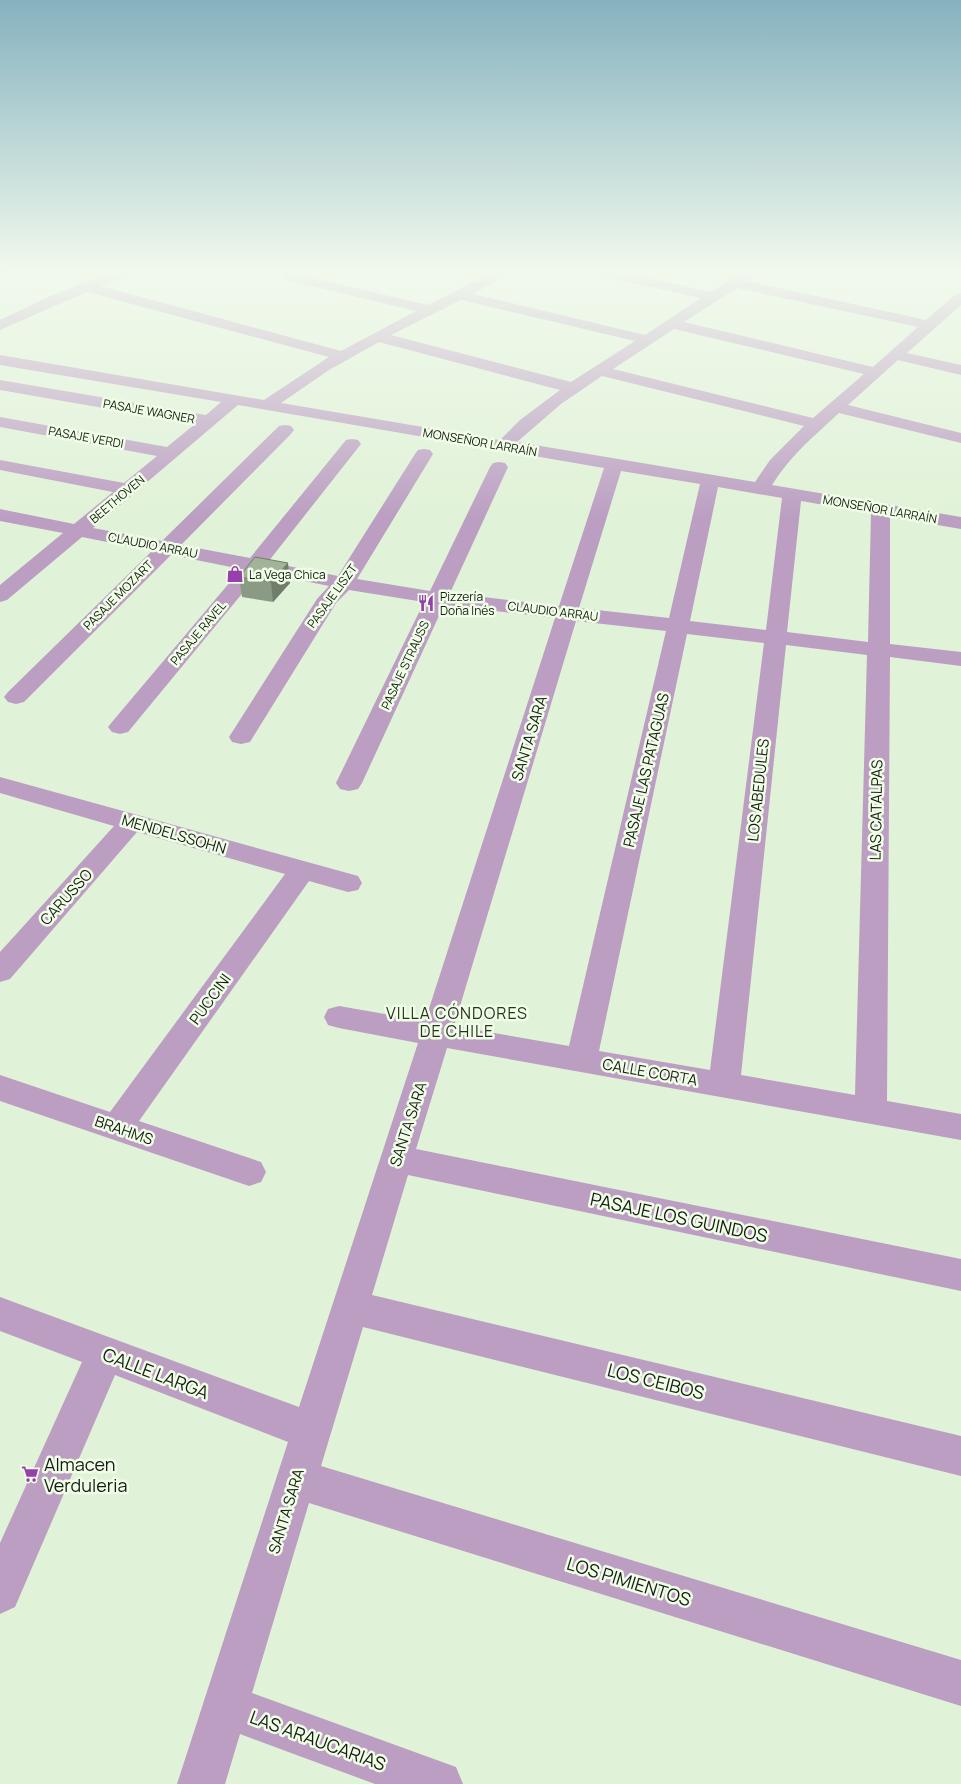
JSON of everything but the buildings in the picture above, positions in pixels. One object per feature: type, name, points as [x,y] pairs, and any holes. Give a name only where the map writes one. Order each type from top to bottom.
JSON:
[{"type":"street","points":[[329,352],[343,356]]},
{"type":"street","points":[[266,406],[306,377],[350,352]]},
{"type":"street","points":[[437,352],[574,388]]},
{"type":"street","points":[[504,446],[538,414],[574,388],[630,352]]},
{"type":"street","points":[[792,352],[875,372]]},
{"type":"street","points":[[760,489],[776,464],[815,424],[898,352]]},
{"type":"street","points":[[895,355],[961,370]]},
{"type":"street","name":"MONSEÑOR LARRAÍN","points":[[0,360],[961,523]]},
{"type":"street","points":[[601,371],[815,424]]},
{"type":"street","name":"PASAJE WAGNER","points":[[0,385],[209,421]]},
{"type":"street","name":"BEETHOVEN","points":[[0,596],[233,401]]},
{"type":"street","points":[[835,407],[961,438]]},
{"type":"street","name":"PASAJE VERDI","points":[[0,422],[171,453]]},
{"type":"street","name":"PASAJE MOZART","points":[[16,698],[285,430]]},
{"type":"street","name":"PASAJE RAVEL","points":[[120,727],[255,565],[352,444]]},
{"type":"street","name":"PASAJE LISZT","points":[[241,737],[328,599],[344,583],[424,454]]},
{"type":"street","name":"SANTA SARA","points":[[201,1784],[614,464]]},
{"type":"street","points":[[0,465],[128,489]]},
{"type":"street","name":"PASAJE STRAUSS","points":[[350,782],[499,467]]},
{"type":"street","name":"PASAJE LAS PATAGUAS","points":[[581,1060],[710,481]]},
{"type":"street","name":"LOS ABEDULES","points":[[724,1085],[792,494]]},
{"type":"street","name":"LAS CATALPAS","points":[[871,1111],[881,509]]},
{"type":"street","name":"CLAUDIO ARRAU","points":[[0,515],[344,583],[437,598],[961,659]]},
{"type":"street","name":"MENDELSSOHN","points":[[0,785],[348,883]]},
{"type":"street","name":"CARUSSO","points":[[0,971],[132,822]]},
{"type":"street","name":"PUCCINI","points":[[117,1127],[303,870]]},
{"type":"street","name":"CALLE CORTA","points":[[339,1017],[961,1127]]},
{"type":"street","name":"BRAHMS","points":[[0,1088],[249,1172]]},
{"type":"street","name":"PASAJE LOS GUINDOS","points":[[397,1159],[961,1275]]},
{"type":"street","name":"LOS CEIBOS","points":[[351,1307],[961,1456]]},
{"type":"street","name":"CALLE LARGA","points":[[0,1314],[311,1431]]},
{"type":"street","points":[[0,1592],[105,1354]]},
{"type":"street","name":"LOS PIMIENTOS","points":[[296,1479],[961,1683]]},
{"type":"street","name":"LAS ARAUCARIAS","points":[[225,1706],[439,1784]]},
{"type":"place","name":"La Vega Chica","points":[[235,574]]},
{"type":"place","name":"Pizzería Doña Inés","points":[[426,603]]},
{"type":"place","name":"Almacen Verduleria","points":[[30,1474]]},
{"type":"district","name":"VILLA CÓNDORES DE CHILE","points":[[457,1022]]}]
